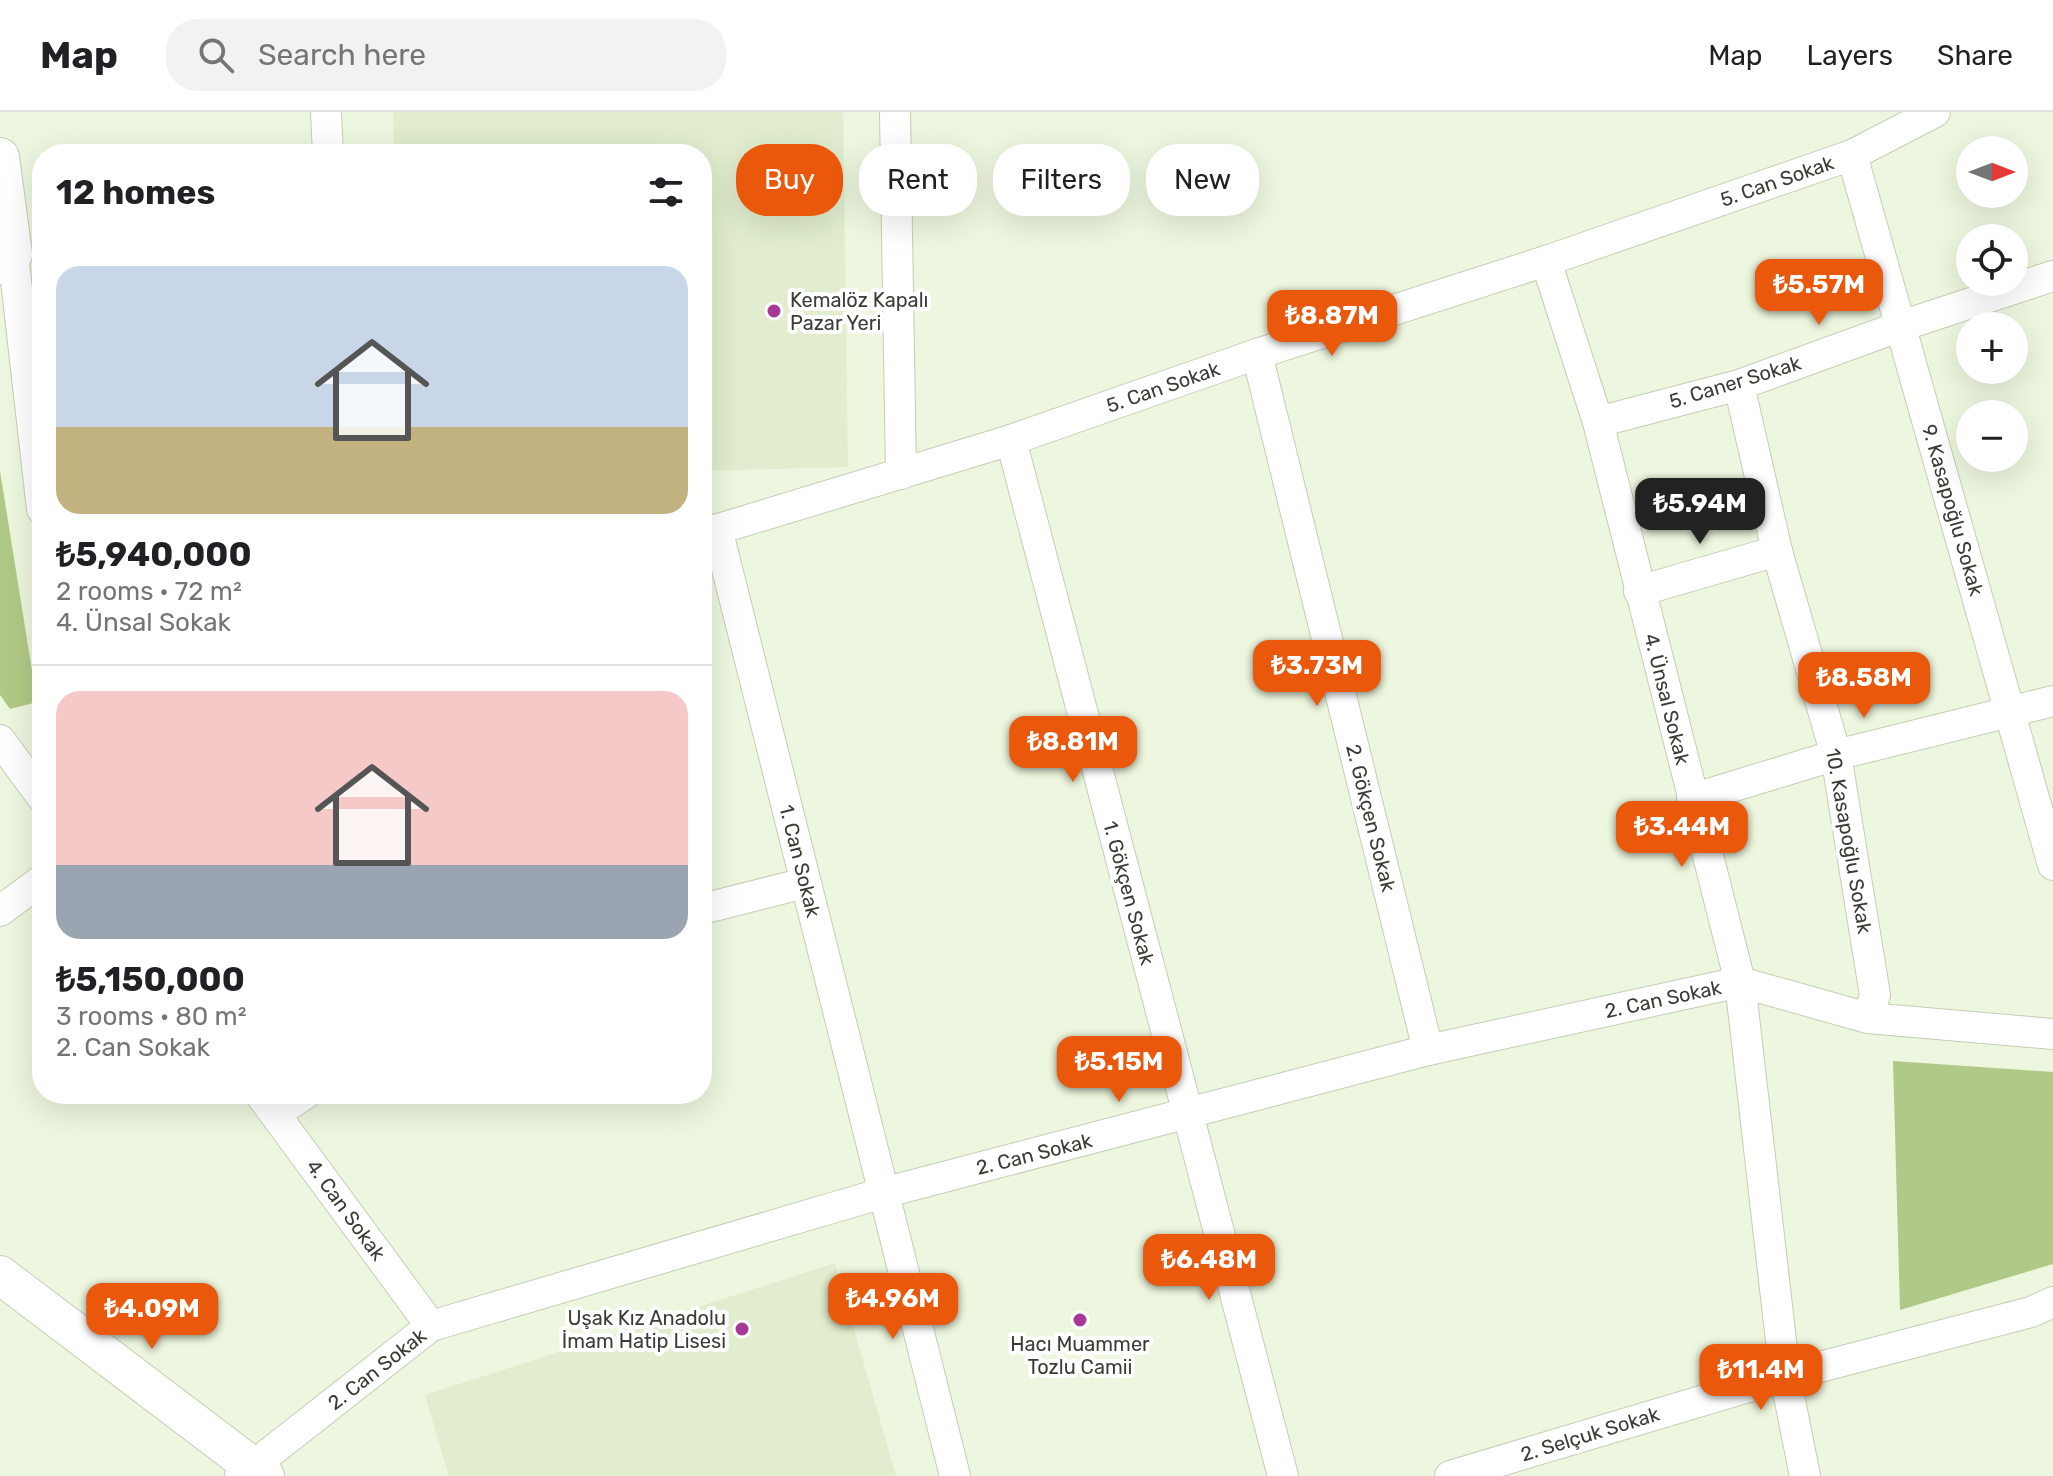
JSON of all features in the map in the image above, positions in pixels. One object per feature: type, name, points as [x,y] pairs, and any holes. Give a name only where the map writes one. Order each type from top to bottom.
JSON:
[{"type":"street","points":[[326,112],[328,144]]},
{"type":"street","points":[[895,112],[901,474]]},
{"type":"street","name":"5. Can Sokak","points":[[712,530],[1011,440],[1257,354],[1546,261],[1852,155],[1935,112]]},
{"type":"street","name":"9. Kasapoğlu Sokak","points":[[1852,155],[2053,865]]},
{"type":"street","points":[[0,157],[4,254],[32,442]]},
{"type":"street","name":"4. Ünsal Sokak","points":[[1546,261],[1598,422],[1740,982],[1785,1376],[1805,1476]]},
{"type":"street","name":"5. Caner Sokak","points":[[1598,422],[1739,385],[1901,326],[2053,276]]},
{"type":"street","name":"2. Gökçen Sokak","points":[[1257,354],[1428,1050]]},
{"type":"street","name":"10. Kasapoğlu Sokak","points":[[1739,385],[1777,551],[1836,755],[1875,995],[1868,1018]]},
{"type":"street","name":"1. Gökçen Sokak","points":[[1011,440],[1283,1476]]},
{"type":"street","name":"1. Can Sokak","points":[[712,542],[805,883],[883,1193]]},
{"type":"street","points":[[1639,591],[1777,551]]},
{"type":"street","points":[[1692,799],[1836,755],[2053,701]]},
{"type":"street","points":[[0,740],[32,783]]},
{"type":"street","points":[[712,906],[805,883]]},
{"type":"street","points":[[0,911],[32,887]]},
{"type":"street","name":"2. Can Sokak","points":[[252,1473],[431,1326],[883,1193],[1428,1050],[1740,982],[1868,1018],[2053,1034]]},
{"type":"street","name":"4. Can Sokak","points":[[268,1104],[431,1326]]},
{"type":"street","points":[[883,1193],[955,1476]]},
{"type":"street","points":[[0,1275],[252,1473]]},
{"type":"street","name":"2. Selçuk Sokak","points":[[1450,1476],[1785,1376],[2031,1312],[2053,1302]]},
{"type":"shaded area","name":"Kemalöz Kapalı Pazar Yeri","points":[[393,112],[843,112],[848,467],[712,471],[712,144],[394,144]]},
{"type":"shaded area","name":"Uşak Kız Anadolu İmam Hatip Lisesi","points":[[835,1263],[896,1476],[449,1476],[425,1395]]},
{"type":"green space","points":[[0,471],[32,671],[32,703],[10,709],[0,695]]},
{"type":"green space","points":[[1893,1061],[2053,1072],[2053,1264],[1900,1310]]},
{"type":"place","name":"Kemalöz Kapalı Pazar Yeri","points":[[774,311]]},
{"type":"place","name":"Hacı Muammer Tozlu Camii","points":[[1080,1320]]},
{"type":"place","name":"Uşak Kız Anadolu İmam Hatip Lisesi","points":[[742,1329]]}]
